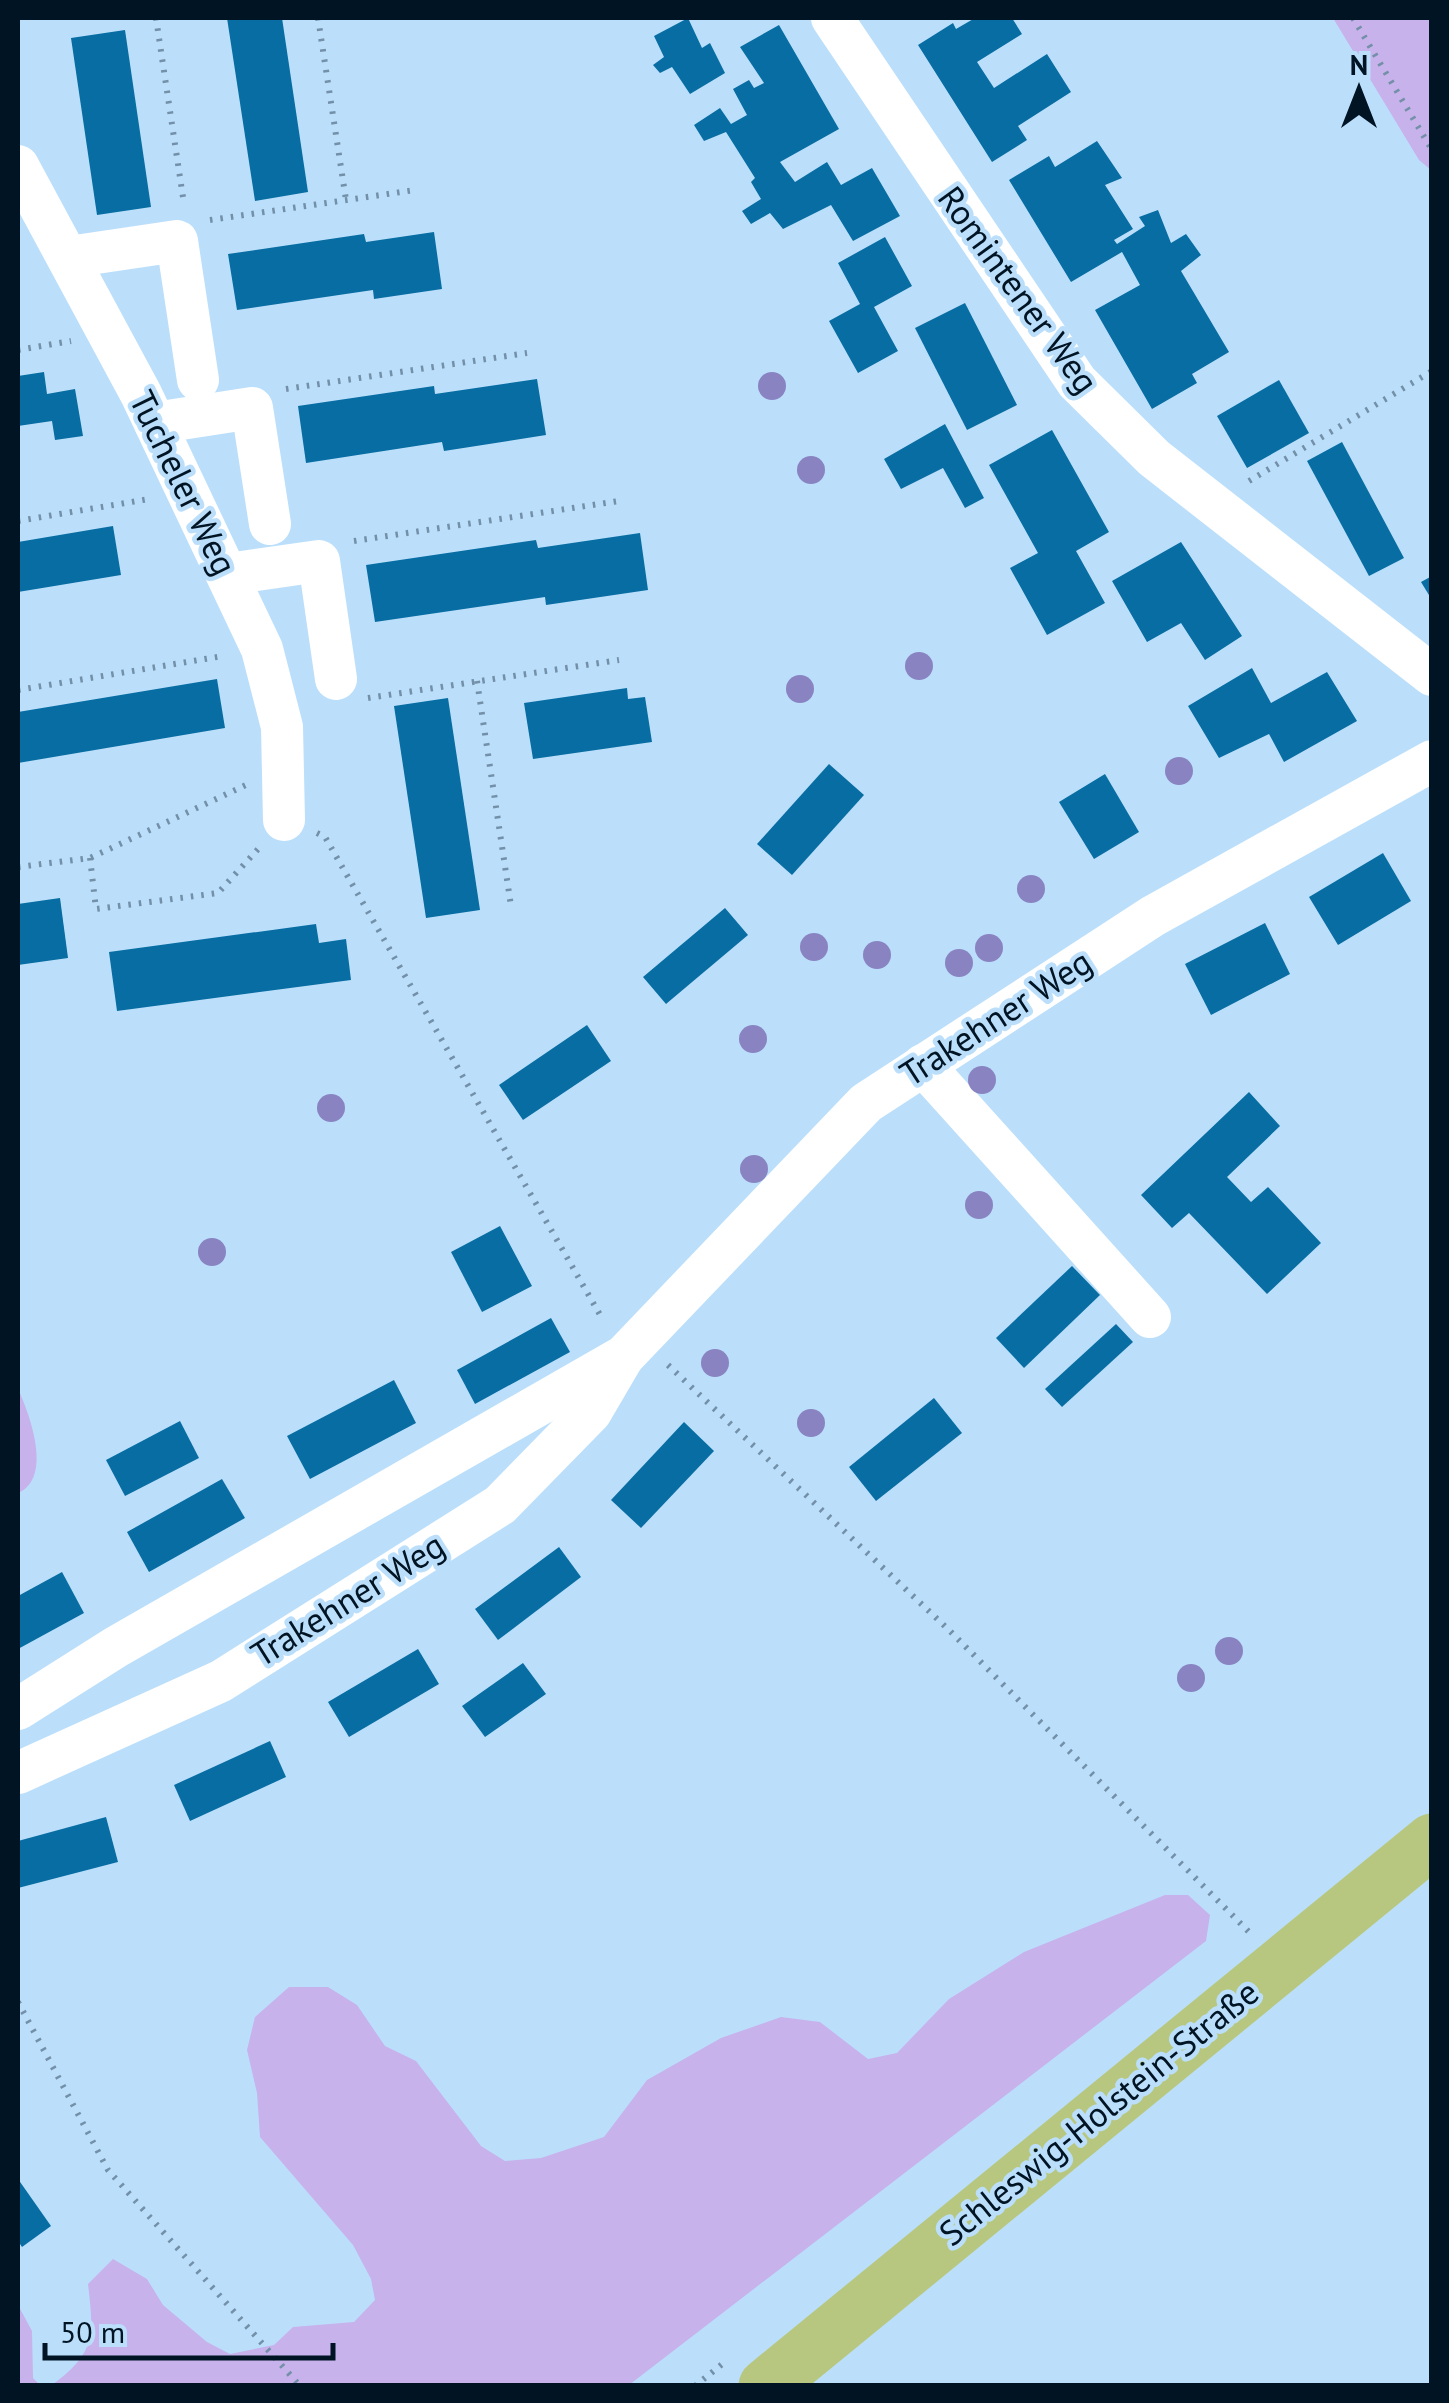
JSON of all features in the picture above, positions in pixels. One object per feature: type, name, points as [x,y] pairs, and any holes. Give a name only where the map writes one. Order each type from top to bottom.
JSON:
[{"type":"main road","name":"Schleswig-Holstein-Straße","points":[[766,2386],[1432,1841]]},
{"type":"street","name":"Romintener Weg","points":[[832,18],[1049,347],[1077,382],[1154,458],[1432,675]]},
{"type":"street","name":"Tucheler Weg","points":[[18,166],[155,422],[262,650],[282,727],[284,820]]},
{"type":"street","points":[[69,258],[177,242],[198,380]]},
{"type":"street","points":[[155,422],[252,408],[270,524]]},
{"type":"street","points":[[228,574],[319,561],[348,689]]},
{"type":"street","name":"Trakehner Weg","points":[[18,1773],[221,1681],[500,1505],[591,1412],[632,1348],[866,1102],[1153,916],[1432,760]]},
{"type":"street","points":[[924,1065],[1150,1317]]},
{"type":"street","name":"Trakehner Weg","points":[[18,1708],[132,1637],[632,1348]]},
{"type":"path","points":[[156,18],[187,224]]},
{"type":"path","points":[[318,18],[346,200]]},
{"type":"path","points":[[1353,18],[1432,150]]},
{"type":"path","points":[[205,221],[415,190]]},
{"type":"path","points":[[281,390],[528,353]]},
{"type":"path","points":[[1214,503],[1432,371]]},
{"type":"path","points":[[18,521],[189,492]]},
{"type":"path","points":[[336,543],[619,501]]},
{"type":"path","points":[[18,690],[262,650]]},
{"type":"path","points":[[348,689],[478,681],[619,660]]},
{"type":"path","points":[[478,681],[511,906]]},
{"type":"path","points":[[18,868],[90,858],[258,780],[282,727]]},
{"type":"path","points":[[90,858],[96,909],[218,893],[284,820],[326,837],[632,1348],[950,1631],[1253,1936]]},
{"type":"path","points":[[18,2002],[108,2170],[300,2386]]},
{"type":"shaded area","points":[[1333,18],[1431,18],[1431,170],[1419,160]]},
{"type":"shaded area","points":[[18,1389],[33,1429],[37,1460],[29,1485],[18,1493]]},
{"type":"shaded area","points":[[1165,1895],[1188,1895],[1210,1915],[1206,1941],[629,2385],[52,2385],[77,2363],[89,2342],[88,2284],[113,2259],[147,2279],[163,2305],[207,2342],[230,2354],[274,2345],[293,2327],[354,2322],[375,2300],[371,2279],[353,2245],[260,2137],[257,2093],[247,2050],[255,2017],[289,1987],[328,1987],[357,2005],[385,2046],[416,2061],[481,2146],[505,2161],[541,2158],[604,2137],[647,2080],[721,2038],[781,2017],[820,2022],[868,2059],[897,2053],[949,1999],[1024,1952]]},
{"type":"shaded area","points":[[18,2305],[32,2331],[33,2378],[40,2385],[18,2385]]},
{"type":"building","points":[[227,18],[282,18],[308,192],[255,201]]},
{"type":"building","points":[[688,18],[702,48],[710,43],[725,73],[690,94],[672,67],[660,73],[653,65],[664,57],[654,36]]},
{"type":"building","points":[[975,18],[1012,18],[1022,34],[977,62],[994,88],[1047,54],[1071,92],[1018,126],[1027,140],[992,162],[918,45],[953,23],[956,29]]},
{"type":"building","points":[[779,25],[839,129],[780,162],[795,182],[827,162],[841,185],[872,168],[900,216],[853,241],[831,205],[783,229],[770,213],[751,224],[742,211],[761,199],[751,182],[755,178],[726,132],[704,141],[694,125],[720,108],[731,124],[747,115],[733,89],[749,80],[754,88],[764,83],[740,47]]},
{"type":"building","points":[[125,30],[151,207],[97,215],[71,38]]},
{"type":"building","points":[[1097,141],[1122,178],[1105,185],[1133,229],[1114,240],[1117,244],[1145,226],[1139,217],[1158,210],[1171,243],[1186,234],[1201,255],[1181,271],[1229,352],[1192,374],[1197,383],[1152,409],[1095,310],[1140,285],[1122,252],[1071,282],[1009,180],[1049,156],[1055,167]]},
{"type":"building","points":[[434,232],[442,289],[374,299],[373,290],[237,310],[228,254],[364,234],[366,242]]},
{"type":"building","points":[[885,237],[912,286],[874,307],[898,351],[858,373],[829,321],[860,304],[838,263]]},
{"type":"building","points":[[965,303],[1017,405],[967,430],[915,328]]},
{"type":"building","points":[[44,372],[47,394],[75,389],[83,436],[55,440],[52,421],[18,426],[18,376]]},
{"type":"building","points":[[537,379],[546,435],[444,451],[442,442],[306,463],[298,406],[434,386],[435,394]]},
{"type":"building","points":[[1279,380],[1309,433],[1247,468],[1217,416]]},
{"type":"building","points":[[945,424],[984,498],[965,508],[943,468],[901,489],[884,459]]},
{"type":"building","points":[[1052,430],[1109,532],[1076,551],[1105,603],[1047,635],[1010,568],[1038,553],[989,465]]},
{"type":"building","points":[[1342,442],[1404,558],[1369,576],[1307,461]]},
{"type":"building","points":[[113,526],[121,575],[18,592],[18,542]]},
{"type":"building","points":[[640,533],[648,590],[546,605],[545,597],[375,622],[366,565],[536,540],[538,548]]},
{"type":"building","points":[[1181,542],[1242,636],[1205,660],[1181,623],[1147,642],[1112,581]]},
{"type":"building","points":[[1432,576],[1432,600],[1421,582]]},
{"type":"building","points":[[1252,668],[1271,703],[1327,672],[1357,721],[1284,762],[1269,734],[1219,758],[1188,706]]},
{"type":"building","points":[[217,679],[225,728],[18,763],[18,712]]},
{"type":"building","points":[[627,688],[628,699],[645,697],[652,742],[533,759],[524,703]]},
{"type":"building","points":[[448,698],[480,910],[426,918],[394,706]]},
{"type":"building","points":[[829,764],[864,795],[792,875],[757,844]]},
{"type":"building","points":[[1105,774],[1139,832],[1094,859],[1059,802]]},
{"type":"building","points":[[1383,853],[1411,901],[1338,945],[1309,897]]},
{"type":"building","points":[[60,898],[68,958],[18,965],[18,904]]},
{"type":"building","points":[[725,908],[748,935],[666,1004],[643,977]]},
{"type":"building","points":[[1265,923],[1290,974],[1211,1015],[1185,964]]},
{"type":"building","points":[[316,924],[319,943],[346,939],[351,980],[117,1011],[109,952]]},
{"type":"building","points":[[587,1025],[611,1061],[523,1120],[499,1085]]},
{"type":"building","points":[[1249,1092],[1280,1126],[1227,1177],[1251,1202],[1268,1187],[1321,1243],[1267,1294],[1189,1213],[1172,1228],[1141,1195]]},
{"type":"building","points":[[500,1226],[532,1286],[482,1312],[451,1252]]},
{"type":"building","points":[[1072,1266],[1100,1295],[1024,1368],[996,1338]]},
{"type":"building","points":[[551,1318],[570,1352],[475,1404],[457,1370]]},
{"type":"building","points":[[1116,1324],[1133,1342],[1062,1407],[1045,1389]]},
{"type":"building","points":[[394,1380],[416,1423],[310,1479],[287,1436]]},
{"type":"building","points":[[934,1398],[962,1433],[876,1501],[849,1467]]},
{"type":"building","points":[[180,1421],[199,1458],[125,1496],[106,1460]]},
{"type":"building","points":[[684,1422],[714,1451],[641,1528],[611,1500]]},
{"type":"building","points":[[222,1479],[245,1518],[149,1572],[127,1532]]},
{"type":"building","points":[[559,1547],[581,1577],[498,1640],[475,1609]]},
{"type":"building","points":[[62,1572],[84,1613],[18,1649],[18,1596]]},
{"type":"building","points":[[418,1649],[439,1684],[349,1737],[328,1702]]},
{"type":"building","points":[[523,1663],[546,1694],[485,1737],[462,1706]]},
{"type":"building","points":[[270,1741],[286,1777],[190,1821],[174,1785]]},
{"type":"building","points":[[106,1817],[118,1862],[18,1888],[18,1841]]},
{"type":"building","points":[[18,2179],[51,2226],[22,2247],[18,2241]]}]
